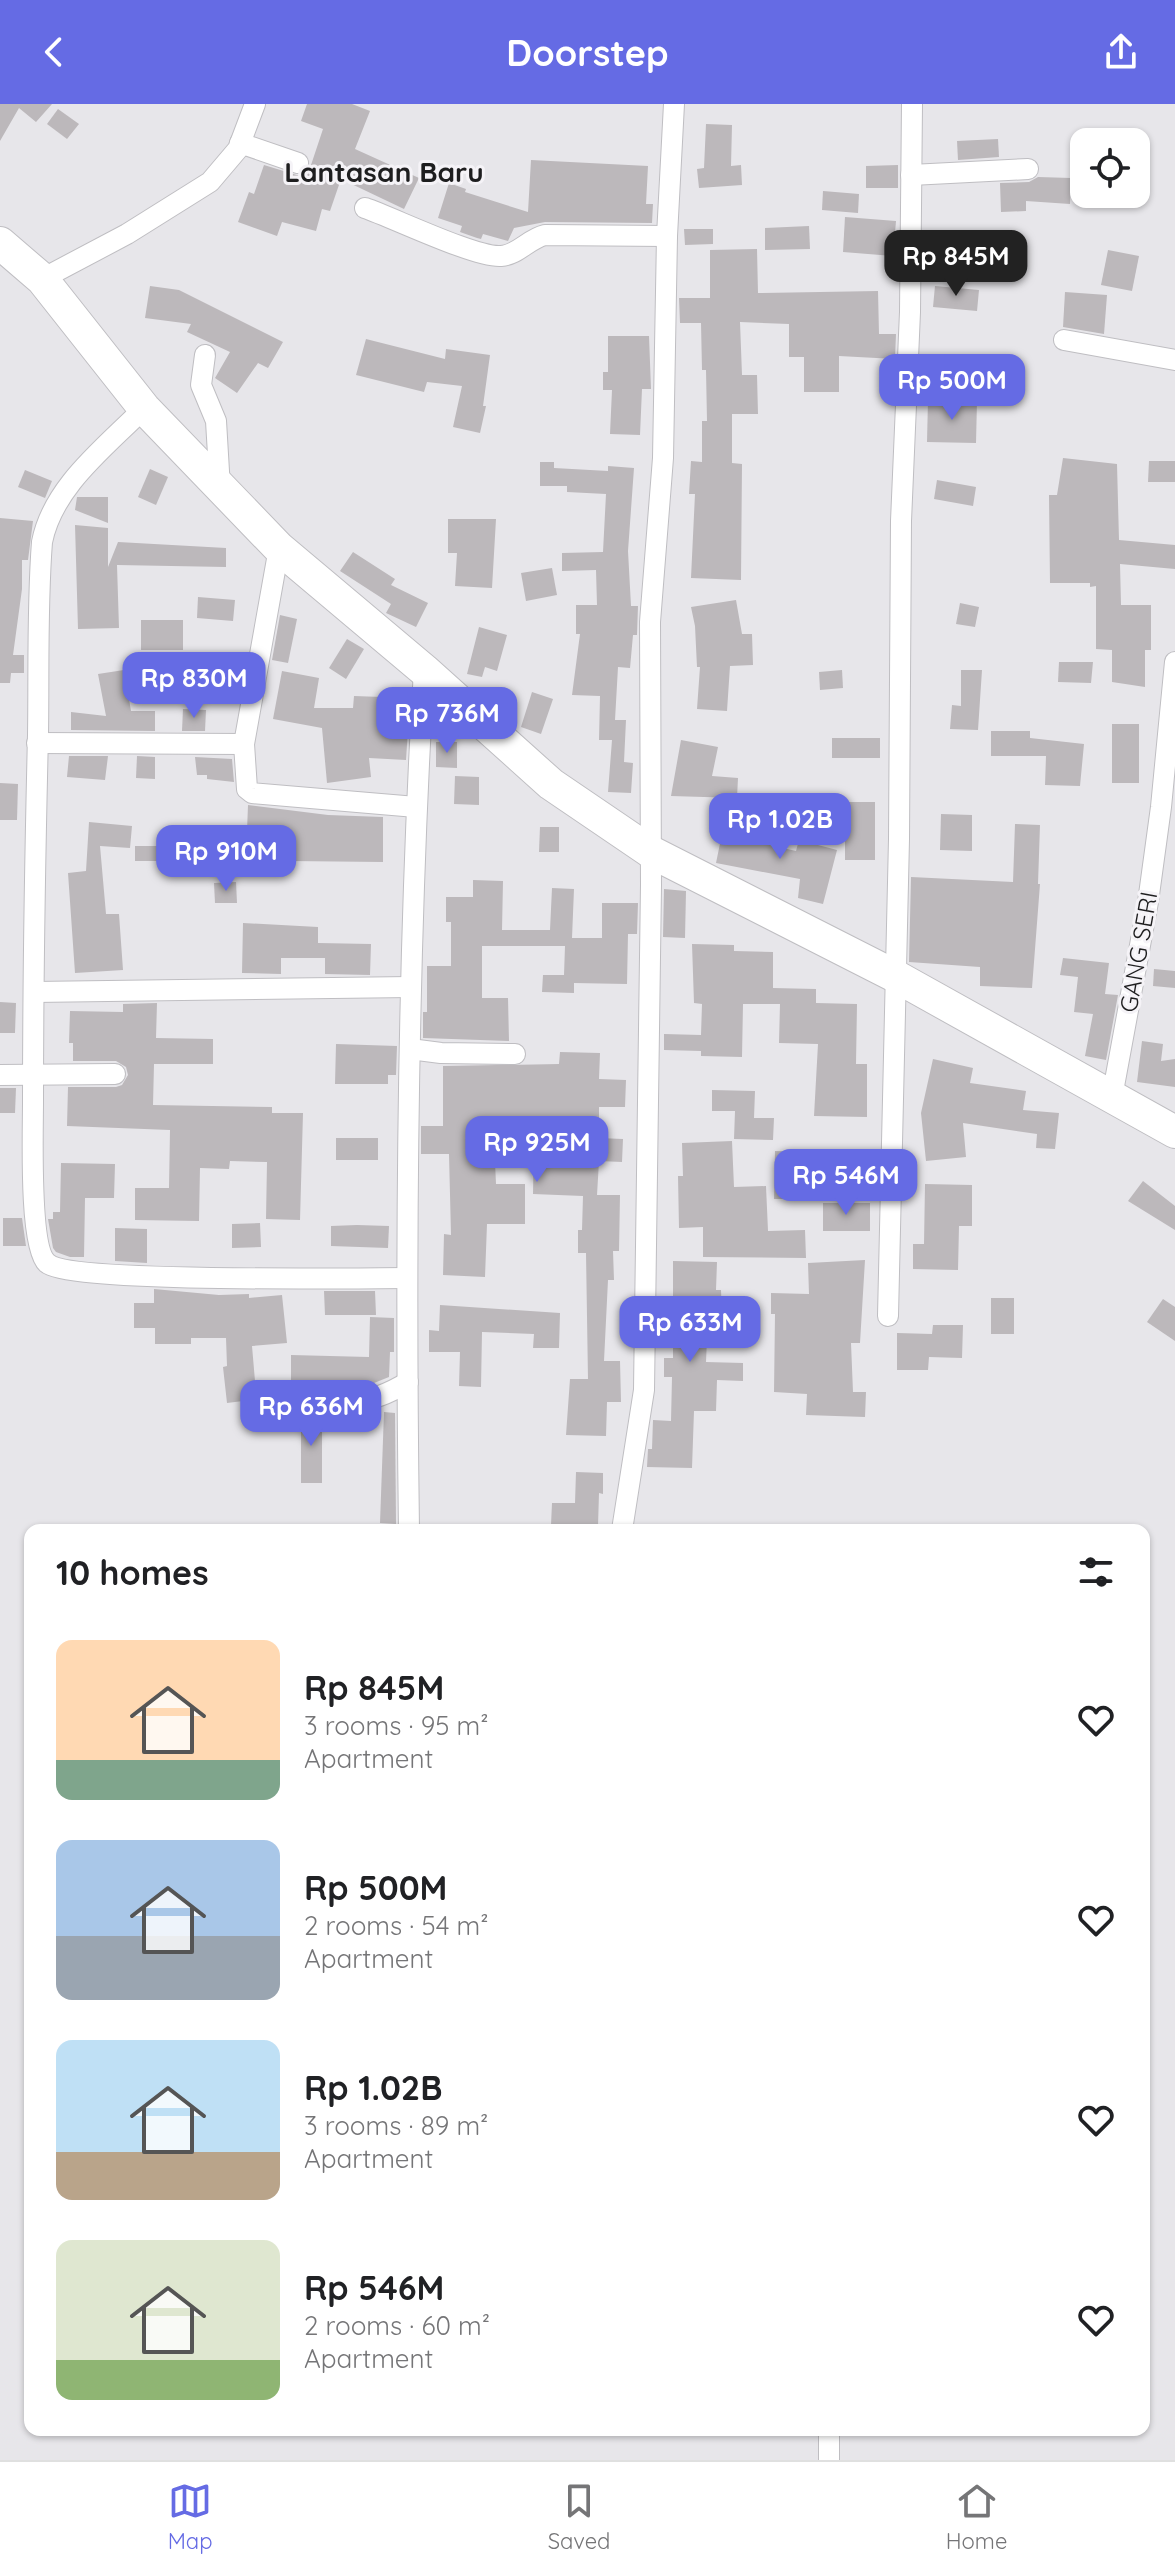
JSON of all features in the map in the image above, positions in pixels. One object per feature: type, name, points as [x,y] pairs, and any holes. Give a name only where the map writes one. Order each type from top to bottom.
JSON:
[{"type":"main road","points":[[0,243],[42,279],[144,408],[279,548],[424,670],[551,784],[651,852],[897,977],[1175,1132]]},
{"type":"street","points":[[42,279],[127,234],[210,182],[240,143],[255,104]]},
{"type":"street","points":[[623,1524],[644,1390],[651,852],[650,622],[663,458],[667,236],[674,104]]},
{"type":"street","points":[[888,1316],[897,977],[901,521],[910,312],[912,104]]},
{"type":"street","points":[[240,143],[298,163]]},
{"type":"street","points":[[911,175],[1028,169]]},
{"type":"street","points":[[365,208],[491,256],[515,252],[527,241],[545,235],[667,236]]},
{"type":"street","points":[[1064,340],[1175,360]]},
{"type":"street","points":[[205,355],[201,385],[216,421],[220,488]]},
{"type":"street","points":[[144,408],[68,486],[45,527],[41,558],[33,1075],[33,1173],[39,1249],[45,1262],[55,1268],[85,1273],[190,1278],[407,1278]]},
{"type":"street","points":[[279,548],[244,744],[245,780],[249,792],[416,807]]},
{"type":"street","name":"GANG SERI","points":[[1112,1097],[1148,902],[1175,662]]},
{"type":"street","points":[[409,1524],[407,1278],[411,987],[424,670]]},
{"type":"street","points":[[37,743],[244,744]]},
{"type":"street","points":[[34,992],[411,987]]},
{"type":"street","points":[[410,1049],[441,1053],[515,1054]]},
{"type":"street","points":[[0,1075],[115,1074]]},
{"type":"street","points":[[286,1397],[359,1403],[376,1399],[408,1382]]},
{"type":"street","points":[[829,2436],[829,2460]]},
{"type":"building","points":[[0,104],[52,104],[36,122],[19,108],[0,141]]},
{"type":"building","points":[[307,104],[352,104],[370,111],[355,149],[419,178],[404,209],[341,179],[330,211],[322,209],[316,231],[282,222],[277,236],[238,222],[249,192],[254,194],[264,165],[300,176],[310,168],[323,129],[301,121]]},
{"type":"building","points":[[58,109],[79,124],[67,139],[47,124]]},
{"type":"building","points":[[706,124],[732,125],[731,166],[741,165],[742,185],[699,188],[697,169],[704,168]]},
{"type":"building","points":[[998,139],[999,157],[958,160],[957,141]]},
{"type":"building","points":[[531,160],[648,166],[646,204],[653,204],[652,223],[545,222],[514,228],[508,241],[483,234],[481,239],[477,238],[460,232],[462,226],[438,218],[449,183],[466,189],[465,192],[528,212]]},
{"type":"building","points":[[898,165],[898,188],[866,188],[866,166]]},
{"type":"building","points":[[1038,177],[1070,178],[1070,204],[1026,201],[1026,211],[1001,212],[1000,183],[1029,182]]},
{"type":"building","points":[[823,191],[859,194],[858,213],[822,210]]},
{"type":"building","points":[[845,217],[896,221],[893,256],[843,252]]},
{"type":"building","points":[[809,226],[810,249],[765,250],[765,228]]},
{"type":"building","points":[[684,229],[713,229],[713,244],[685,245]]},
{"type":"building","points":[[757,249],[758,293],[878,291],[879,334],[896,334],[895,359],[839,356],[839,392],[804,392],[804,357],[789,357],[789,324],[740,322],[742,375],[757,375],[758,414],[732,414],[732,463],[742,464],[741,580],[691,578],[695,494],[689,494],[691,461],[702,462],[702,421],[707,421],[706,370],[702,370],[701,323],[680,323],[679,298],[710,298],[710,250]]},
{"type":"building","points":[[1108,250],[1139,256],[1132,291],[1101,285]]},
{"type":"building","points":[[150,286],[179,290],[283,342],[268,368],[258,363],[237,393],[215,378],[230,352],[187,332],[191,324],[145,318]]},
{"type":"building","points":[[935,286],[979,290],[977,311],[933,307]]},
{"type":"building","points":[[1065,292],[1107,295],[1104,334],[1063,327]]},
{"type":"building","points":[[608,336],[649,336],[651,389],[642,389],[640,435],[610,434],[612,390],[603,390],[603,372],[608,372]]},
{"type":"building","points":[[366,339],[445,359],[446,349],[490,355],[483,406],[486,406],[480,433],[453,427],[462,386],[427,382],[424,392],[356,375]]},
{"type":"building","points":[[928,400],[977,401],[976,443],[927,442]]},
{"type":"building","points":[[1063,458],[1117,464],[1119,540],[1175,545],[1175,569],[1120,564],[1121,605],[1151,605],[1151,650],[1145,650],[1145,687],[1112,682],[1112,650],[1096,649],[1096,586],[1090,587],[1090,583],[1050,583],[1049,495],[1057,495]]},
{"type":"building","points":[[1149,461],[1175,461],[1175,482],[1148,482]]},
{"type":"building","points":[[540,462],[554,462],[554,468],[608,471],[608,466],[634,468],[628,551],[631,606],[638,606],[637,635],[633,635],[630,668],[618,667],[615,720],[626,720],[624,762],[633,763],[631,793],[608,792],[612,740],[599,740],[600,696],[572,695],[580,634],[576,634],[576,605],[597,605],[596,570],[562,571],[562,553],[603,552],[606,494],[567,492],[567,486],[540,486]]},
{"type":"building","points":[[150,469],[168,477],[156,505],[138,497]]},
{"type":"building","points":[[25,470],[52,481],[45,498],[18,487]]},
{"type":"building","points":[[937,480],[976,487],[973,506],[934,499]]},
{"type":"building","points":[[77,497],[108,497],[108,523],[75,510]]},
{"type":"building","points":[[0,518],[33,521],[28,560],[22,560],[22,589],[13,655],[24,655],[24,673],[11,673],[10,683],[0,683]]},
{"type":"building","points":[[448,519],[496,519],[492,588],[455,586],[457,553],[448,553]]},
{"type":"building","points":[[75,525],[108,528],[108,567],[118,542],[226,548],[226,567],[117,565],[119,628],[78,629]]},
{"type":"building","points":[[353,552],[395,579],[391,585],[428,603],[416,627],[386,613],[391,604],[340,571]]},
{"type":"building","points":[[552,568],[557,595],[526,601],[521,573]]},
{"type":"building","points":[[198,597],[235,600],[233,621],[197,618]]},
{"type":"building","points":[[736,600],[742,634],[752,634],[753,665],[730,666],[727,711],[697,709],[700,667],[697,667],[691,607]]},
{"type":"building","points":[[960,603],[979,607],[975,627],[956,624]]},
{"type":"building","points":[[280,615],[297,619],[288,663],[272,660]]},
{"type":"building","points":[[141,620],[183,620],[183,650],[141,650]]},
{"type":"building","points":[[479,627],[507,635],[497,671],[485,667],[482,677],[467,674]]},
{"type":"building","points":[[347,639],[364,649],[346,679],[329,668]]},
{"type":"building","points":[[1059,662],[1093,662],[1091,683],[1058,682]]},
{"type":"building","points":[[124,670],[131,711],[155,711],[155,731],[71,730],[71,712],[106,716],[98,674]]},
{"type":"building","points":[[842,670],[843,688],[820,690],[819,672]]},
{"type":"building","points":[[961,670],[982,670],[978,730],[950,729],[952,705],[961,706]]},
{"type":"building","points":[[282,671],[319,678],[314,708],[353,708],[354,696],[410,698],[406,760],[369,758],[371,777],[327,783],[322,728],[273,719]]},
{"type":"building","points":[[532,692],[553,699],[541,734],[521,727]]},
{"type":"building","points":[[183,709],[206,710],[205,731],[182,731]]},
{"type":"building","points":[[1112,724],[1139,724],[1139,783],[1112,783]]},
{"type":"building","points":[[991,731],[1030,731],[1030,738],[1084,744],[1080,786],[1045,785],[1046,756],[991,756]]},
{"type":"building","points":[[832,738],[880,738],[880,758],[832,758]]},
{"type":"building","points":[[681,740],[718,747],[712,776],[738,778],[737,798],[671,796]]},
{"type":"building","points":[[436,742],[457,742],[457,768],[436,767]]},
{"type":"building","points":[[69,756],[108,756],[105,780],[67,777]]},
{"type":"building","points":[[137,756],[155,757],[155,779],[136,778]]},
{"type":"building","points":[[195,757],[232,759],[234,782],[197,775]]},
{"type":"building","points":[[455,776],[479,777],[479,805],[454,804]]},
{"type":"building","points":[[0,783],[18,784],[17,820],[0,820]]},
{"type":"building","points":[[845,802],[875,802],[875,860],[845,860]]},
{"type":"building","points":[[248,805],[328,815],[383,817],[383,862],[289,861],[289,855],[247,854],[247,849],[204,852],[203,835],[247,831]]},
{"type":"building","points":[[941,814],[972,815],[972,851],[940,850]]},
{"type":"building","points":[[89,822],[132,826],[130,848],[100,846],[106,914],[119,914],[123,970],[75,973],[68,873],[86,871]]},
{"type":"building","points":[[724,824],[746,828],[744,839],[796,851],[799,840],[837,850],[823,904],[798,898],[800,879],[716,863]]},
{"type":"building","points":[[1015,824],[1040,825],[1040,884],[1032,988],[980,986],[980,967],[909,962],[911,877],[1013,882]]},
{"type":"building","points":[[540,827],[559,827],[559,852],[539,852]]},
{"type":"building","points":[[135,846],[176,846],[176,861],[135,861]]},
{"type":"building","points":[[473,880],[503,881],[502,930],[550,930],[552,888],[574,889],[572,938],[602,938],[602,903],[638,903],[637,934],[628,934],[627,984],[574,983],[574,993],[542,992],[543,975],[564,975],[565,946],[482,946],[482,998],[508,998],[509,1041],[423,1038],[423,1012],[427,1012],[427,966],[451,966],[451,922],[446,922],[446,897],[473,897]]},
{"type":"building","points":[[236,882],[237,903],[215,903],[214,883]]},
{"type":"building","points":[[664,889],[686,891],[685,938],[663,937]]},
{"type":"building","points":[[243,923],[318,927],[318,943],[371,944],[370,975],[325,974],[325,958],[281,958],[281,974],[242,973]]},
{"type":"building","points":[[692,944],[734,945],[734,951],[773,952],[773,988],[816,989],[816,1003],[857,1004],[856,1064],[867,1064],[867,1117],[814,1116],[818,1044],[779,1043],[780,1004],[743,1004],[742,1057],[701,1056],[701,1051],[664,1050],[664,1034],[701,1035],[702,1004],[694,1003]]},
{"type":"building","points":[[1063,958],[1109,963],[1105,994],[1118,995],[1106,1060],[1085,1056],[1093,1014],[1074,1012],[1078,977],[1060,975]]},
{"type":"building","points":[[1154,969],[1175,971],[1175,988],[1153,986]]},
{"type":"building","points":[[0,1002],[16,1003],[15,1033],[0,1033]]},
{"type":"building","points":[[157,1003],[156,1038],[213,1039],[213,1064],[154,1064],[153,1105],[272,1107],[272,1113],[303,1113],[300,1220],[266,1219],[267,1162],[230,1161],[229,1169],[200,1168],[199,1221],[135,1220],[135,1188],[169,1188],[170,1130],[67,1126],[68,1087],[116,1087],[122,1085],[128,1075],[126,1067],[116,1061],[73,1061],[73,1043],[69,1043],[70,1011],[123,1012],[123,1004]]},
{"type":"building","points":[[1142,1041],[1163,1044],[1161,1061],[1175,1059],[1175,1087],[1137,1082]]},
{"type":"building","points":[[336,1044],[397,1046],[396,1075],[388,1075],[388,1084],[335,1084]]},
{"type":"building","points":[[560,1052],[600,1053],[599,1079],[626,1080],[625,1107],[599,1107],[599,1138],[623,1139],[622,1162],[599,1161],[597,1195],[620,1195],[619,1251],[613,1251],[614,1280],[608,1280],[604,1361],[620,1361],[621,1402],[607,1402],[606,1436],[566,1435],[570,1379],[588,1379],[586,1253],[578,1253],[583,1196],[533,1194],[534,1139],[494,1140],[496,1184],[525,1184],[525,1224],[487,1224],[485,1277],[443,1275],[444,1234],[451,1235],[449,1154],[421,1154],[421,1126],[443,1126],[443,1066],[559,1064]]},
{"type":"building","points":[[933,1059],[973,1068],[970,1083],[1026,1091],[1023,1110],[1059,1113],[1055,1149],[1036,1148],[1037,1134],[963,1123],[966,1157],[926,1161],[921,1113]]},
{"type":"building","points":[[0,1088],[16,1088],[15,1113],[0,1113]]},
{"type":"building","points":[[712,1090],[755,1091],[754,1118],[774,1118],[773,1140],[734,1139],[735,1111],[712,1111]]},
{"type":"building","points":[[336,1138],[378,1138],[378,1160],[336,1160]]},
{"type":"building","points":[[732,1141],[734,1187],[766,1186],[768,1231],[805,1230],[806,1258],[703,1257],[703,1227],[679,1228],[678,1176],[683,1176],[682,1143]]},
{"type":"building","points":[[775,1151],[820,1152],[819,1199],[774,1199]]},
{"type":"building","points":[[61,1163],[115,1164],[114,1198],[85,1198],[84,1257],[70,1257],[53,1248],[48,1219],[53,1219],[53,1212],[60,1212]]},
{"type":"building","points":[[1143,1181],[1175,1206],[1175,1230],[1128,1201]]},
{"type":"building","points":[[925,1184],[972,1185],[972,1226],[959,1226],[958,1270],[913,1269],[913,1244],[924,1244]]},
{"type":"building","points":[[823,1203],[870,1203],[870,1231],[823,1231]]},
{"type":"building","points":[[3,1218],[22,1218],[26,1246],[3,1246]]},
{"type":"building","points":[[260,1223],[261,1247],[232,1248],[232,1224]]},
{"type":"building","points":[[331,1226],[389,1226],[388,1248],[331,1246]]},
{"type":"building","points":[[115,1228],[147,1229],[147,1263],[115,1261]]},
{"type":"building","points":[[865,1260],[860,1343],[851,1343],[853,1392],[866,1392],[865,1417],[806,1415],[807,1394],[774,1392],[775,1314],[771,1314],[771,1293],[809,1294],[808,1263]]},
{"type":"building","points":[[673,1261],[717,1262],[716,1290],[721,1290],[722,1316],[708,1316],[706,1362],[743,1363],[743,1381],[717,1380],[716,1411],[694,1411],[692,1468],[647,1467],[648,1449],[652,1449],[653,1420],[671,1421],[672,1377],[664,1377],[664,1358],[673,1358]]},
{"type":"building","points":[[154,1289],[219,1295],[249,1294],[249,1298],[282,1295],[287,1343],[252,1346],[255,1381],[268,1381],[268,1404],[251,1404],[251,1400],[227,1403],[223,1367],[227,1366],[226,1338],[191,1338],[191,1344],[155,1344],[155,1328],[134,1328],[134,1303],[154,1303]]},
{"type":"building","points":[[324,1291],[375,1291],[376,1315],[325,1315]]},
{"type":"building","points":[[991,1298],[1014,1298],[1014,1334],[991,1334]]},
{"type":"building","points":[[1163,1299],[1175,1307],[1175,1341],[1147,1322]]},
{"type":"building","points":[[440,1305],[560,1313],[559,1348],[533,1348],[534,1334],[482,1332],[481,1387],[459,1386],[460,1352],[429,1352],[429,1330],[439,1331]]},
{"type":"building","points":[[370,1317],[394,1318],[394,1352],[390,1352],[389,1377],[364,1387],[322,1386],[321,1389],[291,1385],[291,1355],[369,1357]]},
{"type":"building","points":[[933,1325],[963,1325],[962,1358],[929,1357],[928,1370],[897,1370],[897,1333],[932,1334]]},
{"type":"building","points":[[301,1412],[322,1415],[322,1483],[301,1483]]},
{"type":"building","points":[[384,1412],[395,1413],[396,1524],[380,1523]]},
{"type":"building","points":[[576,1472],[603,1473],[598,1524],[551,1524],[552,1503],[575,1503]]},
{"type":"district","name":"Lantasan Baru","points":[[384,172]]}]
